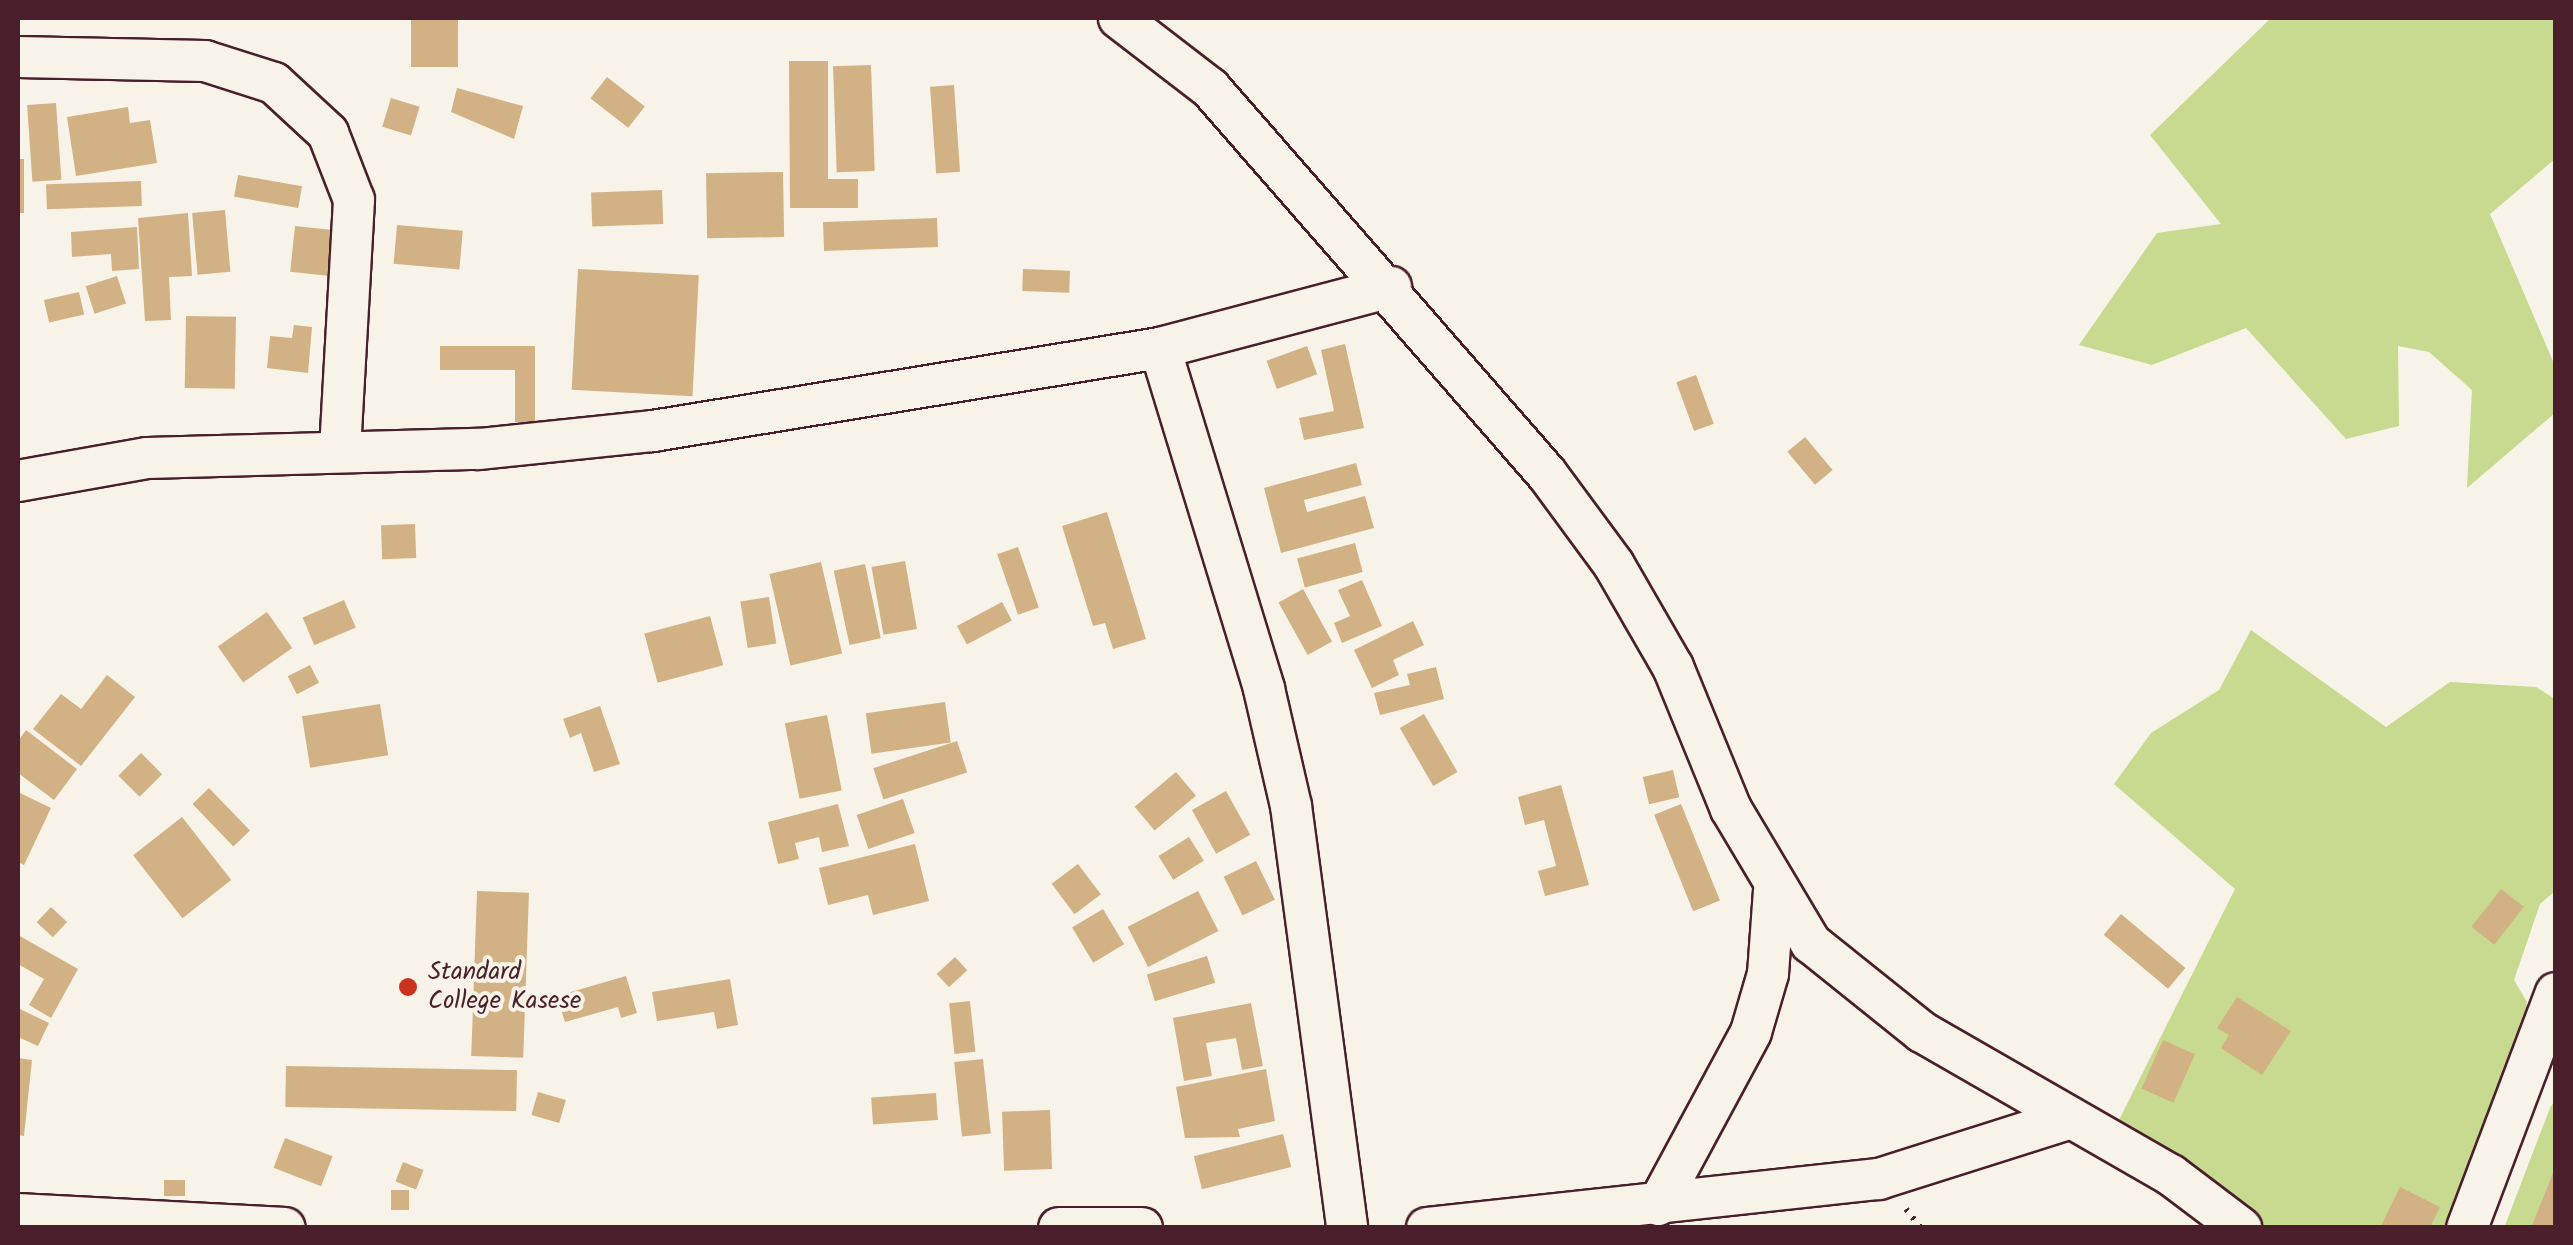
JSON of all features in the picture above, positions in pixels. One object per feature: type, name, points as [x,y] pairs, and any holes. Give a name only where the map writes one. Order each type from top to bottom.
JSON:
[{"type":"street","points":[[1119,18],[1210,88],[1391,287],[1614,564],[1672,667],[1774,892],[1812,942],[1867,994],[2172,1175],[2240,1228]]},
{"type":"street","points":[[18,57],[204,60],[274,83],[328,134],[354,200],[340,451]]},
{"type":"street","points":[[18,481],[146,458],[480,450],[652,431],[1160,348],[1391,287]]},
{"type":"street","points":[[1160,348],[1264,688],[1291,806],[1347,1228]]},
{"type":"street","points":[[1658,1205],[1751,1032],[1768,974],[1774,892]]},
{"type":"street","points":[[2467,1228],[2556,993]]},
{"type":"street","points":[[1428,1228],[1879,1179],[2072,1118]]},
{"type":"street","points":[[18,1214],[285,1228]]},
{"type":"street","points":[[1059,1228],[1142,1228]]},
{"type":"green space","points":[[2271,18],[2555,18],[2555,159],[2490,214],[2555,366],[2555,413],[2467,488],[2472,390],[2429,352],[2398,346],[2399,426],[2346,439],[2246,328],[2152,365],[2079,345],[2157,233],[2221,224],[2150,135]]},
{"type":"green space","points":[[2251,630],[2386,727],[2450,682],[2536,687],[2555,699],[2555,891],[2540,904],[2514,980],[2527,1002],[2524,1036],[2462,1227],[2247,1227],[2111,1136],[2235,889],[2114,784],[2151,733],[2219,690]]},
{"type":"green space","points":[[2555,1100],[2555,1227],[2504,1228],[2550,1108]]},
{"type":"building","points":[[411,18],[458,18],[458,67],[411,67]]},
{"type":"building","points":[[789,61],[828,61],[828,179],[858,179],[858,208],[790,208]]},
{"type":"building","points":[[871,65],[875,171],[837,172],[833,66]]},
{"type":"building","points":[[607,77],[645,107],[628,128],[590,98]]},
{"type":"building","points":[[954,85],[960,172],[936,173],[930,87]]},
{"type":"building","points":[[457,88],[523,106],[514,139],[451,112]]},
{"type":"building","points":[[391,98],[420,107],[411,135],[382,127]]},
{"type":"building","points":[[56,103],[61,180],[32,182],[27,105]]},
{"type":"building","points":[[128,107],[130,123],[150,120],[157,163],[76,176],[67,117]]},
{"type":"building","points":[[18,159],[24,159],[24,213],[18,213]]},
{"type":"building","points":[[783,172],[784,237],[707,238],[706,173]]},
{"type":"building","points":[[238,175],[302,186],[298,208],[234,197]]},
{"type":"building","points":[[141,181],[142,206],[47,209],[46,184]]},
{"type":"building","points":[[662,190],[663,224],[592,226],[591,192]]},
{"type":"building","points":[[225,210],[230,272],[198,275],[192,213]]},
{"type":"building","points":[[188,213],[192,276],[169,277],[171,320],[145,321],[138,218]]},
{"type":"building","points":[[937,218],[938,247],[824,251],[823,222]]},
{"type":"building","points":[[397,225],[463,231],[459,270],[394,264]]},
{"type":"building","points":[[295,226],[333,230],[328,276],[290,272]]},
{"type":"building","points":[[137,227],[139,269],[112,271],[111,254],[72,257],[71,232]]},
{"type":"building","points":[[578,269],[699,275],[693,396],[572,390]]},
{"type":"building","points":[[1023,269],[1070,271],[1069,293],[1022,291]]},
{"type":"building","points":[[117,276],[126,304],[95,314],[86,286]]},
{"type":"building","points":[[79,292],[84,314],[49,323],[44,300]]},
{"type":"building","points":[[186,316],[236,317],[235,389],[185,388]]},
{"type":"building","points":[[294,325],[312,327],[308,373],[267,368],[270,336],[292,338]]},
{"type":"building","points":[[1345,344],[1364,428],[1304,440],[1299,418],[1334,411],[1321,350]]},
{"type":"building","points":[[440,346],[535,346],[535,422],[515,422],[515,370],[440,370]]},
{"type":"building","points":[[1307,346],[1317,374],[1277,389],[1267,361]]},
{"type":"building","points":[[1696,375],[1714,424],[1694,431],[1676,382]]},
{"type":"building","points":[[1805,437],[1833,470],[1815,485],[1787,452]]},
{"type":"building","points":[[1356,463],[1362,485],[1304,500],[1307,512],[1365,496],[1374,528],[1281,553],[1264,488]]},
{"type":"building","points":[[1107,512],[1146,639],[1113,649],[1105,623],[1093,626],[1062,526]]},
{"type":"building","points":[[415,524],[416,558],[382,559],[381,525]]},
{"type":"building","points":[[1355,543],[1363,572],[1305,588],[1297,559]]},
{"type":"building","points":[[1018,547],[1039,608],[1018,615],[997,554]]},
{"type":"building","points":[[905,561],[917,629],[883,635],[872,567]]},
{"type":"building","points":[[821,562],[842,654],[791,666],[769,574]]},
{"type":"building","points":[[865,564],[881,638],[850,645],[834,571]]},
{"type":"building","points":[[1362,580],[1382,626],[1342,643],[1334,623],[1350,616],[1338,590]]},
{"type":"building","points":[[1303,589],[1332,641],[1308,655],[1279,603]]},
{"type":"building","points":[[769,597],[776,643],[748,648],[740,602]]},
{"type":"building","points":[[344,600],[356,628],[314,645],[303,618]]},
{"type":"building","points":[[1002,602],[1012,621],[967,644],[957,626]]},
{"type":"building","points":[[267,612],[292,648],[243,682],[218,646]]},
{"type":"building","points":[[710,616],[723,665],[658,683],[644,634]]},
{"type":"building","points":[[1413,621],[1424,645],[1393,660],[1399,675],[1372,688],[1354,650]]},
{"type":"building","points":[[310,665],[319,683],[297,694],[288,676]]},
{"type":"building","points":[[1436,667],[1444,699],[1380,715],[1374,693],[1410,685],[1407,674]]},
{"type":"building","points":[[107,675],[135,697],[81,766],[33,729],[61,694],[81,709]]},
{"type":"building","points":[[945,702],[951,743],[871,754],[866,713]]},
{"type":"building","points":[[380,704],[388,755],[310,768],[302,716]]},
{"type":"building","points":[[600,706],[620,764],[594,772],[581,733],[570,738],[563,719]]},
{"type":"building","points":[[1424,714],[1458,772],[1433,786],[1400,728]]},
{"type":"building","points":[[827,715],[842,791],[799,799],[785,723]]},
{"type":"building","points":[[26,730],[77,769],[54,800],[18,773],[18,741]]},
{"type":"building","points":[[957,741],[967,772],[884,800],[873,768]]},
{"type":"building","points":[[141,753],[162,774],[140,797],[118,776]]},
{"type":"building","points":[[1673,770],[1679,797],[1649,804],[1643,777]]},
{"type":"building","points":[[1176,772],[1196,796],[1155,830],[1135,807]]},
{"type":"building","points":[[1561,785],[1589,885],[1545,896],[1538,871],[1556,866],[1544,820],[1525,825],[1518,797]]},
{"type":"building","points":[[209,788],[250,830],[233,846],[192,804]]},
{"type":"building","points":[[1226,791],[1250,835],[1216,854],[1192,810]]},
{"type":"building","points":[[18,792],[51,808],[24,865],[18,862]]},
{"type":"building","points":[[903,799],[915,833],[868,849],[857,815]]},
{"type":"building","points":[[838,804],[849,846],[822,852],[819,837],[795,843],[799,859],[778,864],[768,822]]},
{"type":"building","points":[[1681,804],[1720,900],[1693,911],[1654,815]]},
{"type":"building","points":[[182,817],[231,880],[182,918],[133,855]]},
{"type":"building","points":[[1189,837],[1204,861],[1173,880],[1158,856]]},
{"type":"building","points":[[915,844],[929,901],[873,915],[868,895],[828,905],[819,868]]},
{"type":"building","points":[[1256,861],[1275,900],[1242,915],[1224,877]]},
{"type":"building","points":[[1078,864],[1101,894],[1075,914],[1052,884]]},
{"type":"building","points":[[2501,889],[2524,907],[2494,945],[2471,927]]},
{"type":"building","points":[[477,891],[529,893],[523,1058],[471,1056]]},
{"type":"building","points":[[1198,891],[1218,931],[1148,967],[1128,927]]},
{"type":"building","points":[[51,907],[67,922],[53,937],[37,922]]},
{"type":"building","points":[[1103,909],[1124,944],[1093,963],[1072,928]]},
{"type":"building","points":[[2121,914],[2185,968],[2168,989],[2104,935]]},
{"type":"building","points":[[18,935],[78,969],[51,1018],[29,1005],[44,979],[18,964]]},
{"type":"building","points":[[1207,956],[1215,983],[1155,1001],[1147,974]]},
{"type":"building","points":[[955,957],[967,970],[949,987],[937,974]]},
{"type":"building","points":[[626,976],[637,1013],[621,1018],[618,1007],[565,1022],[557,996]]},
{"type":"building","points":[[730,979],[738,1025],[717,1029],[714,1012],[657,1021],[652,992]]},
{"type":"building","points":[[2237,997],[2291,1031],[2262,1075],[2221,1048],[2229,1035],[2217,1028]]},
{"type":"building","points":[[970,1001],[975,1052],[954,1054],[949,1003]]},
{"type":"building","points":[[1251,1003],[1263,1066],[1242,1070],[1236,1038],[1206,1043],[1212,1076],[1184,1081],[1173,1018]]},
{"type":"building","points":[[18,1008],[49,1023],[38,1046],[18,1037]]},
{"type":"building","points":[[2163,1040],[2195,1054],[2173,1103],[2141,1088]]},
{"type":"building","points":[[18,1058],[32,1060],[24,1136],[18,1135]]},
{"type":"building","points":[[983,1059],[991,1134],[962,1137],[954,1062]]},
{"type":"building","points":[[286,1066],[517,1070],[516,1111],[285,1107]]},
{"type":"building","points":[[1266,1069],[1275,1121],[1238,1129],[1240,1137],[1185,1138],[1176,1087]]},
{"type":"building","points":[[538,1092],[566,1100],[559,1123],[531,1115]]},
{"type":"building","points":[[936,1093],[938,1120],[873,1124],[871,1098]]},
{"type":"building","points":[[1050,1110],[1052,1169],[1004,1171],[1002,1112]]},
{"type":"building","points":[[1283,1134],[1291,1167],[1202,1189],[1194,1156]]},
{"type":"building","points":[[285,1138],[333,1156],[321,1186],[274,1168]]},
{"type":"building","points":[[403,1162],[424,1170],[416,1189],[395,1182]]},
{"type":"building","points":[[2555,1168],[2556,1228],[2531,1228]]},
{"type":"building","points":[[164,1180],[185,1180],[185,1196],[164,1196]]},
{"type":"building","points":[[2400,1187],[2440,1207],[2430,1228],[2380,1228]]},
{"type":"building","points":[[391,1190],[409,1190],[409,1210],[391,1210]]},
{"type":"place","name":"Standard College Kasese","points":[[408,987]]}]
